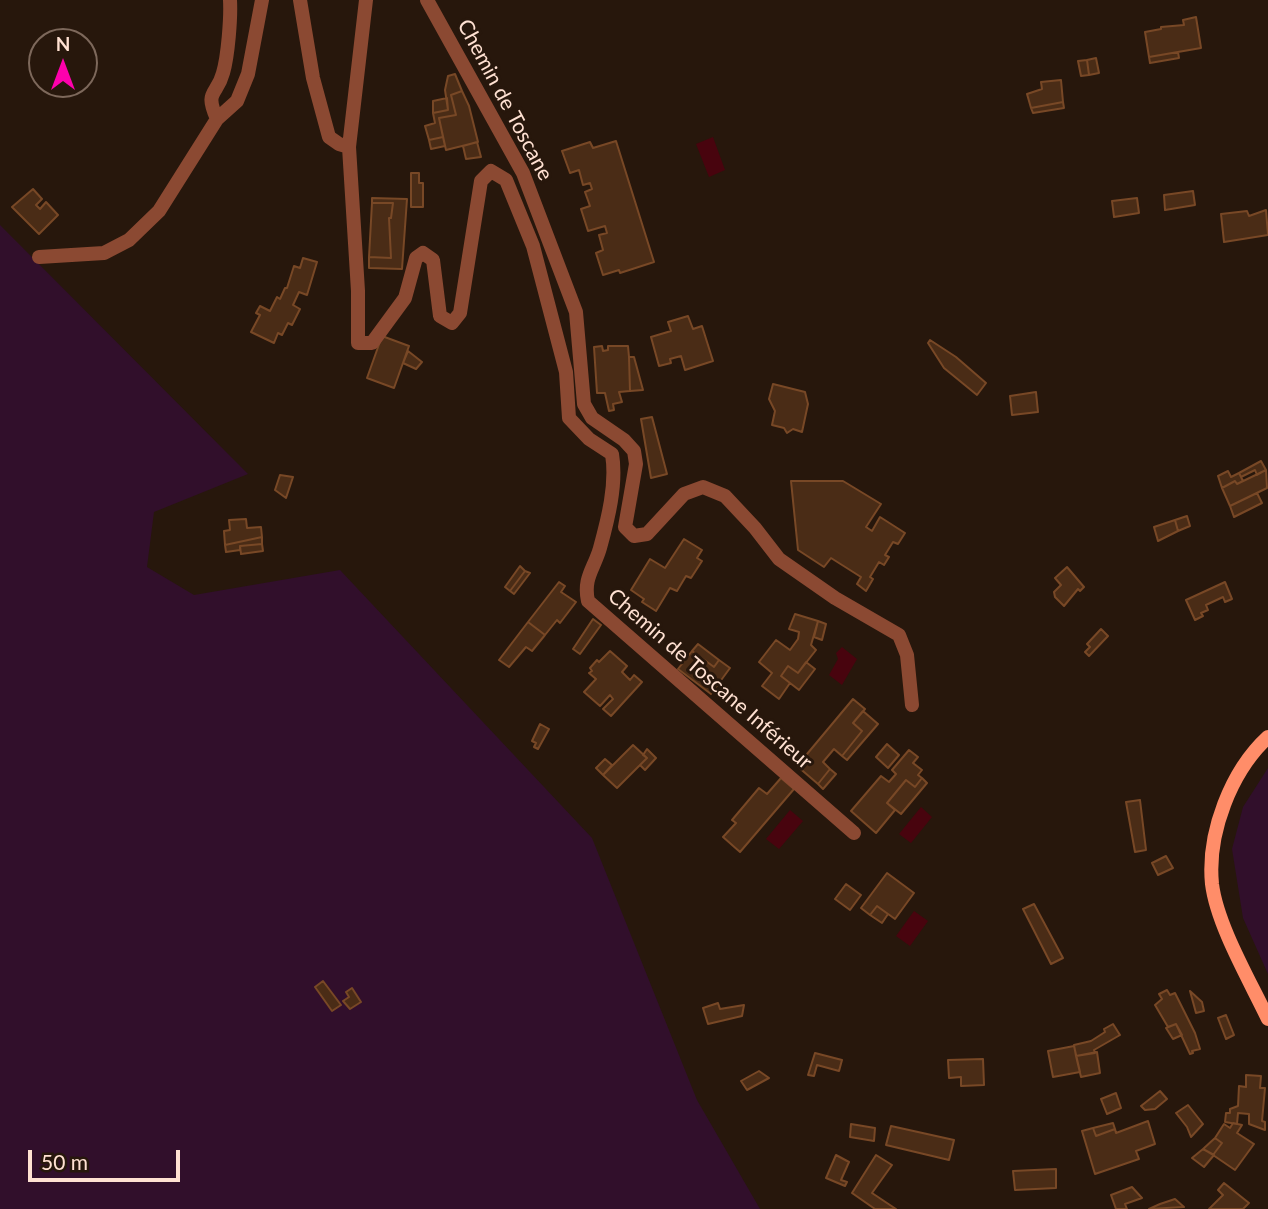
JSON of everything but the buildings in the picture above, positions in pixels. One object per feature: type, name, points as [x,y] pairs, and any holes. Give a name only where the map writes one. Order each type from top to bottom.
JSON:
[{"type":"main road","points":[[1268,737],[1250,756],[1231,787],[1218,823],[1212,883],[1224,923],[1268,1018]]},
{"type":"street","points":[[217,119],[210,104],[212,92],[223,75],[230,0]]},
{"type":"street","points":[[38,257],[104,253],[128,240],[159,211],[217,119],[237,101],[248,74],[262,0]]},
{"type":"street","points":[[300,0],[313,78],[329,137],[349,147],[366,0]]},
{"type":"street","name":"Chemin de Toscane","points":[[427,0],[478,87],[523,173],[576,312],[584,404],[592,418],[624,440],[634,451],[636,464],[625,527],[634,536],[647,534],[684,494],[704,487],[726,495],[779,559],[835,598],[899,635],[907,655],[912,705]]},
{"type":"street","name":"Chemin de Toscane Inférieur","points":[[349,147],[358,343],[372,343],[405,298],[416,258],[424,253],[433,260],[440,316],[452,323],[460,313],[481,181],[491,172],[506,180],[533,246],[555,328],[566,372],[569,418],[589,439],[611,454],[615,472],[600,549],[585,586],[587,601],[854,833]]},
{"type":"shaded area","points":[[713,137],[725,170],[709,177],[696,144]]},
{"type":"shaded area","points":[[0,225],[248,474],[154,512],[147,567],[194,595],[340,570],[592,838],[697,1100],[760,1209],[0,1209]]},
{"type":"shaded area","points":[[842,647],[857,659],[842,685],[829,675],[838,659],[836,653]]},
{"type":"shaded area","points":[[1268,768],[1268,974],[1243,918],[1232,849],[1243,807]]},
{"type":"shaded area","points":[[921,807],[932,817],[911,843],[899,834]]},
{"type":"shaded area","points":[[790,810],[803,821],[779,849],[766,839]]},
{"type":"shaded area","points":[[914,911],[928,921],[910,946],[896,936]]}]
